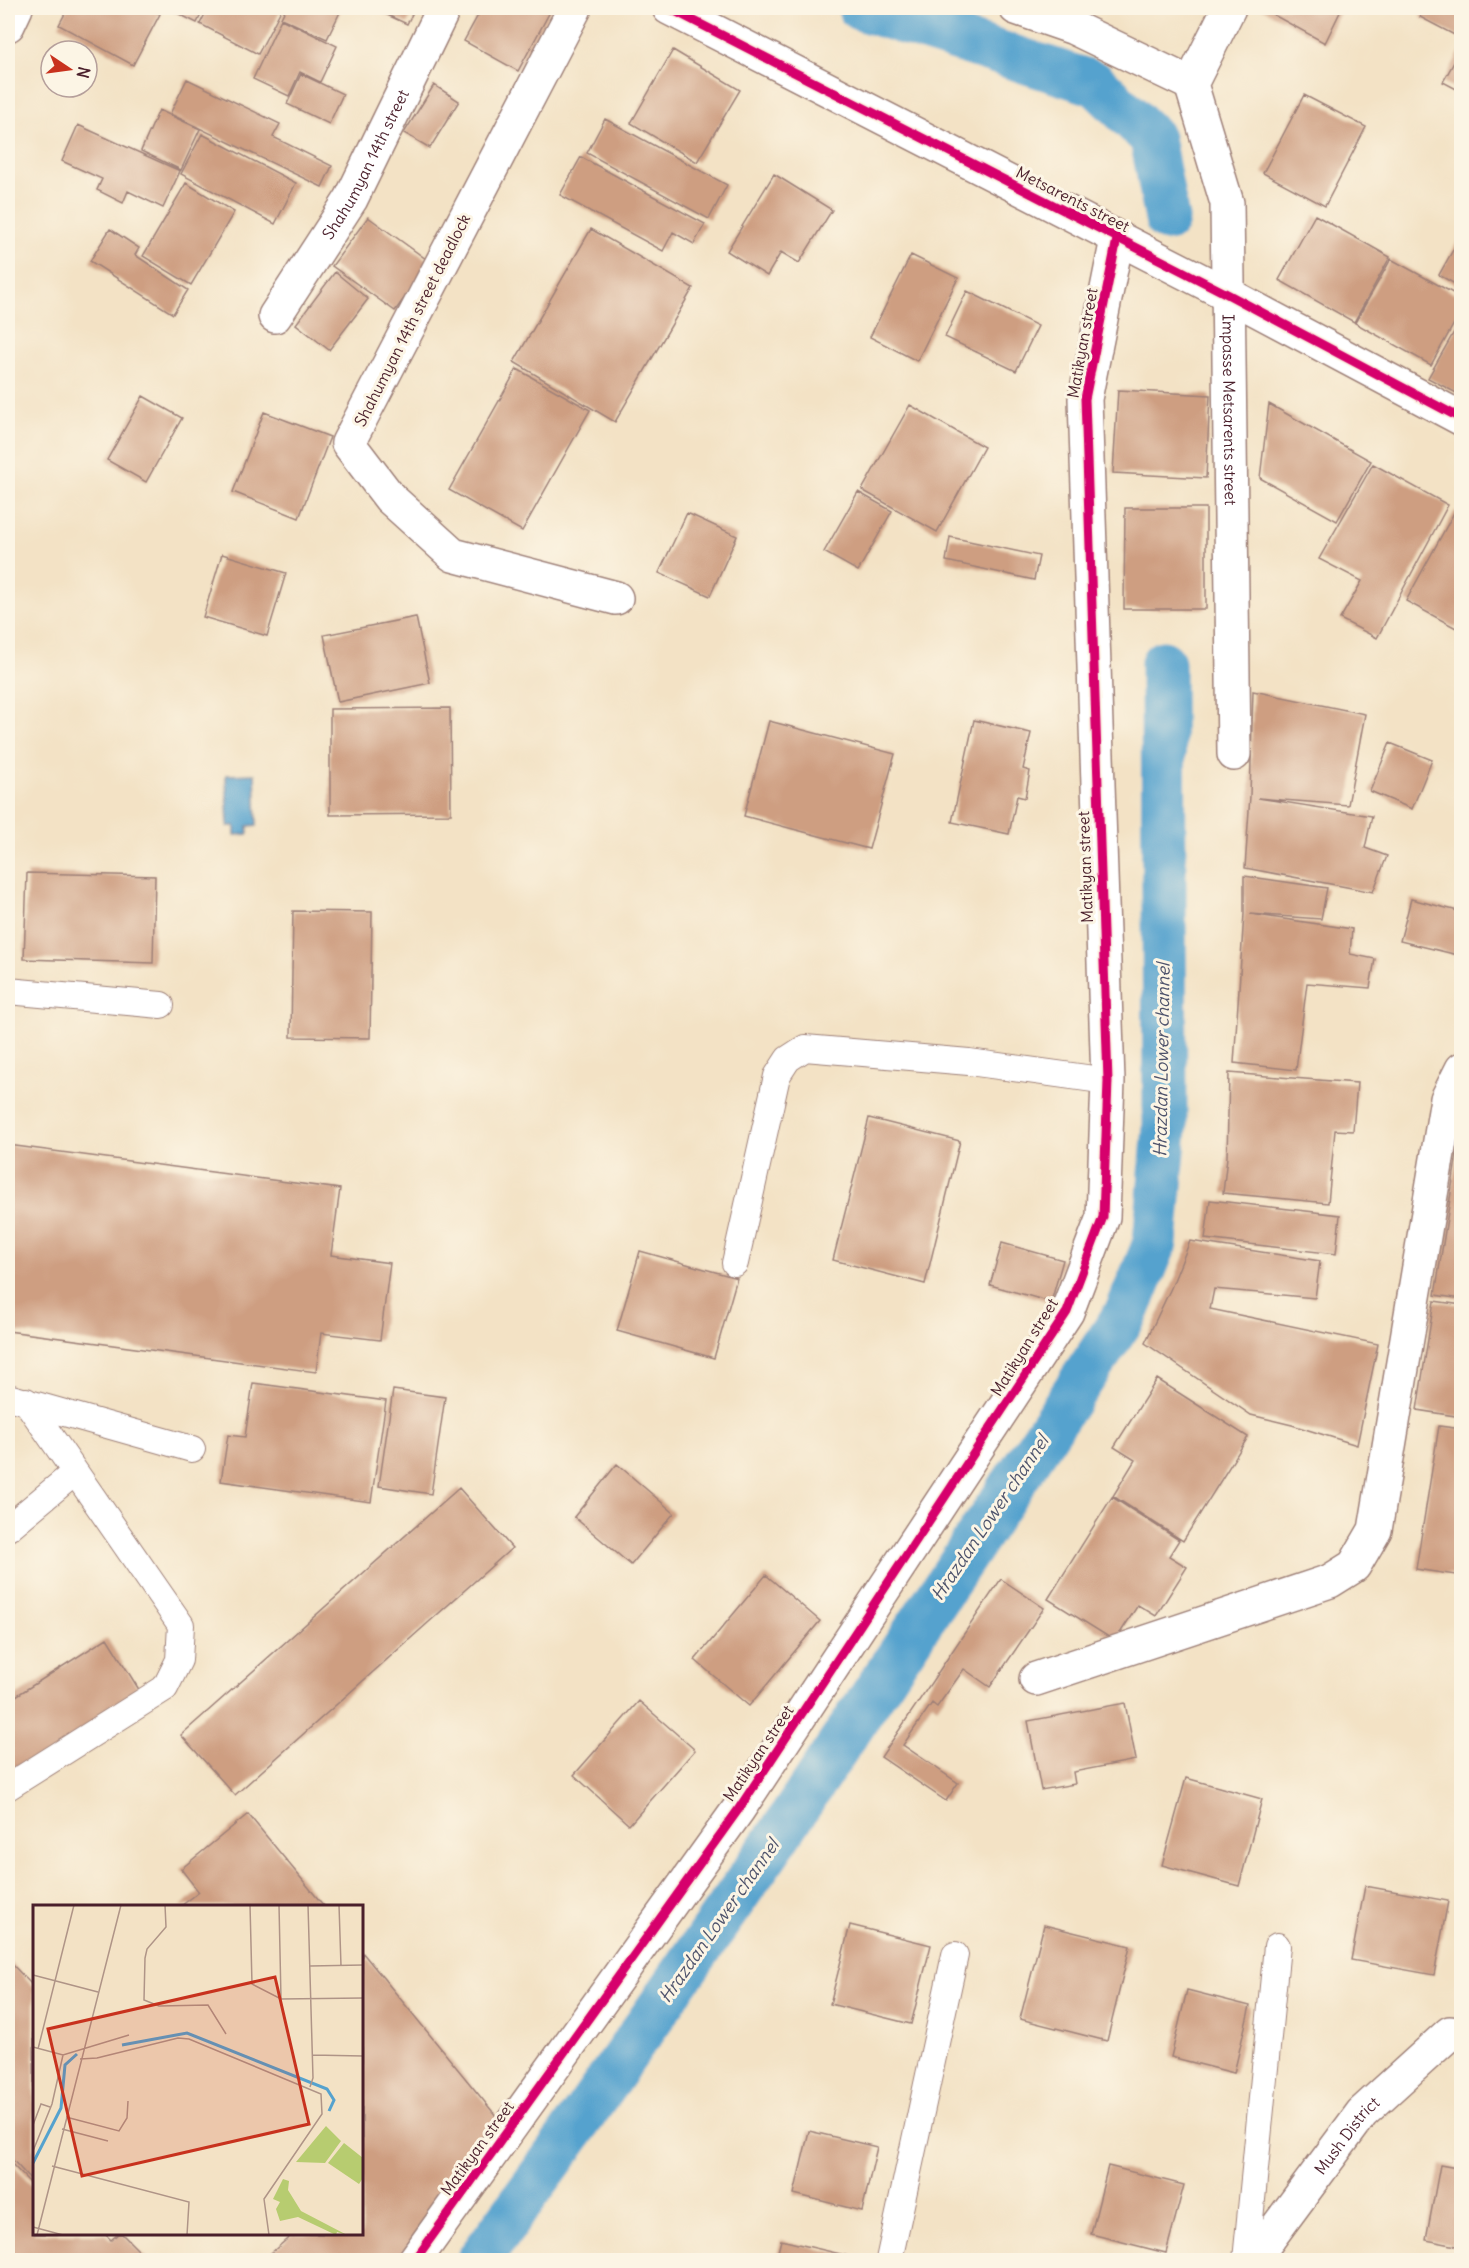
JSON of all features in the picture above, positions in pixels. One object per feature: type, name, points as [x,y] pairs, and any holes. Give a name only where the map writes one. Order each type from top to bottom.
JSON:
[{"type":"street","points":[[8,25],[16,8]]},
{"type":"street","name":"Shahumyan 14th street","points":[[275,316],[351,199],[444,8]]},
{"type":"street","name":"Shahumyan 14th street deadlock","points":[[575,8],[348,443],[390,498],[453,555],[616,598]]},
{"type":"street","name":"Metsarents street","points":[[669,8],[1229,296],[1461,419]]},
{"type":"street","points":[[1016,8],[1074,28],[1191,84],[1229,8]]},
{"type":"street","name":"Impasse Metsarents street","points":[[1191,84],[1227,204],[1234,754]]},
{"type":"street","name":"Matikyan street","points":[[414,2260],[738,1810],[1067,1312],[1103,1217],[1108,1081],[1085,399],[1117,239]]},
{"type":"street","points":[[1036,1679],[1330,1581],[1354,1566],[1375,1530],[1447,1099],[1461,1069]]},
{"type":"street","name":"Mush District","points":[[1253,2260],[1362,2114],[1450,2033],[1461,2035]]},
{"type":"lane","points":[[8,991],[161,1005]]},
{"type":"lane","points":[[735,1263],[777,1076],[788,1059],[805,1048],[969,1062],[1108,1081]]},
{"type":"lane","points":[[17,1399],[192,1449]]},
{"type":"lane","points":[[8,1787],[165,1688],[179,1660],[181,1625],[74,1473],[17,1399]]},
{"type":"lane","points":[[8,1528],[74,1473]]},
{"type":"lane","points":[[1246,2260],[1277,1946]]},
{"type":"lane","points":[[889,2260],[955,1955]]},
{"type":"water","points":[[255,774],[257,825],[248,826],[248,834],[235,835],[235,826],[228,826],[226,775]]},
{"type":"building","points":[[68,8],[148,8],[160,14],[133,65],[99,47],[99,39],[85,39],[59,25]]},
{"type":"building","points":[[167,8],[204,8],[197,23]]},
{"type":"building","points":[[208,8],[276,8],[281,10],[258,54],[200,24]]},
{"type":"building","points":[[286,8],[342,8],[327,39],[281,18]]},
{"type":"building","points":[[372,8],[415,8],[407,24]]},
{"type":"building","points":[[482,8],[552,8],[518,71],[464,41]]},
{"type":"building","points":[[1261,8],[1342,8],[1325,43]]},
{"type":"building","points":[[1425,8],[1462,8],[1462,39],[1420,17]]},
{"type":"building","points":[[281,19],[337,46],[320,82],[300,72],[289,96],[253,79]]},
{"type":"building","points":[[1462,48],[1462,92],[1443,82]]},
{"type":"building","points":[[673,50],[740,90],[697,162],[631,123]]},
{"type":"building","points":[[301,74],[343,94],[329,124],[287,104]]},
{"type":"building","points":[[187,79],[280,124],[273,137],[332,166],[322,187],[170,114]]},
{"type":"building","points":[[434,85],[459,101],[430,148],[404,133]]},
{"type":"building","points":[[1304,95],[1366,127],[1325,206],[1263,173]]},
{"type":"building","points":[[159,110],[200,129],[181,170],[141,151]]},
{"type":"building","points":[[605,119],[727,185],[709,219],[587,153]]},
{"type":"building","points":[[78,125],[180,171],[163,208],[128,191],[123,203],[97,190],[102,179],[62,161]]},
{"type":"building","points":[[202,134],[296,183],[275,224],[181,174]]},
{"type":"building","points":[[581,157],[705,224],[694,244],[673,232],[663,251],[560,195]]},
{"type":"building","points":[[774,174],[832,210],[799,263],[781,252],[767,276],[727,251]]},
{"type":"building","points":[[186,183],[234,212],[191,285],[143,256]]},
{"type":"building","points":[[1315,215],[1390,257],[1354,322],[1279,280]]},
{"type":"building","points":[[368,217],[430,262],[395,311],[332,266]]},
{"type":"building","points":[[110,229],[139,248],[135,255],[188,290],[173,314],[90,261]]},
{"type":"building","points":[[591,229],[693,288],[615,422],[514,362]]},
{"type":"building","points":[[1462,234],[1462,288],[1439,275]]},
{"type":"building","points":[[911,255],[958,278],[917,361],[870,337]]},
{"type":"building","points":[[1391,259],[1462,298],[1462,309],[1431,365],[1355,323]]},
{"type":"building","points":[[335,272],[368,299],[329,350],[296,324]]},
{"type":"building","points":[[967,291],[1038,326],[1016,371],[945,337]]},
{"type":"building","points":[[1462,318],[1462,396],[1428,378]]},
{"type":"building","points":[[517,369],[590,410],[522,531],[449,490]]},
{"type":"building","points":[[1118,390],[1210,395],[1206,478],[1113,473]]},
{"type":"building","points":[[143,396],[182,418],[146,482],[107,460]]},
{"type":"building","points":[[1269,404],[1371,461],[1337,521],[1260,478]]},
{"type":"building","points":[[910,405],[984,447],[937,532],[862,490]]},
{"type":"building","points":[[264,412],[330,437],[299,518],[233,492]]},
{"type":"building","points":[[1373,464],[1448,505],[1377,638],[1340,619],[1362,581],[1319,559]]},
{"type":"building","points":[[858,492],[892,511],[858,571],[824,552]]},
{"type":"building","points":[[1125,508],[1206,508],[1206,609],[1124,609]]},
{"type":"building","points":[[1455,511],[1462,515],[1462,618],[1456,628],[1406,601]]},
{"type":"building","points":[[687,513],[737,536],[710,596],[659,573]]},
{"type":"building","points":[[950,537],[1039,556],[1034,580],[946,561]]},
{"type":"building","points":[[222,554],[286,573],[267,636],[203,617]]},
{"type":"building","points":[[416,617],[430,683],[338,702],[324,635]]},
{"type":"building","points":[[1253,691],[1365,714],[1348,805],[1258,798],[1372,816],[1365,848],[1387,856],[1373,892],[1245,868]]},
{"type":"building","points":[[450,708],[451,814],[330,815],[330,709]]},
{"type":"building","points":[[974,720],[1031,733],[1023,769],[1030,771],[1025,798],[1017,796],[1009,834],[952,822]]},
{"type":"building","points":[[769,721],[895,754],[869,849],[744,816]]},
{"type":"building","points":[[1390,743],[1432,760],[1412,809],[1370,791]]},
{"type":"building","points":[[27,873],[155,876],[153,963],[24,959]]},
{"type":"building","points":[[1244,876],[1327,888],[1321,919],[1250,914],[1352,929],[1350,954],[1375,959],[1370,988],[1307,983],[1296,1070],[1234,1063],[1244,914]]},
{"type":"building","points":[[1411,899],[1462,912],[1462,956],[1400,941]]},
{"type":"building","points":[[293,911],[372,912],[370,1038],[291,1037]]},
{"type":"building","points":[[1229,1073],[1357,1083],[1353,1131],[1335,1130],[1328,1203],[1223,1193],[1227,1157]]},
{"type":"building","points":[[869,1118],[960,1141],[925,1284],[833,1260]]},
{"type":"building","points":[[1460,1135],[1462,1135],[1462,1299],[1435,1295]]},
{"type":"building","points":[[8,1145],[340,1189],[331,1255],[390,1263],[380,1340],[321,1333],[316,1372],[8,1331]]},
{"type":"building","points":[[1210,1200],[1340,1215],[1336,1254],[1205,1239]]},
{"type":"building","points":[[1190,1241],[1320,1261],[1315,1298],[1214,1289],[1210,1309],[1378,1344],[1357,1445],[1251,1415],[1145,1343]]},
{"type":"building","points":[[1002,1243],[1063,1260],[1051,1302],[990,1285]]},
{"type":"building","points":[[640,1251],[737,1278],[714,1358],[617,1331]]},
{"type":"building","points":[[1434,1301],[1462,1305],[1462,1417],[1417,1410]]},
{"type":"building","points":[[1157,1379],[1248,1437],[1183,1541],[1113,1496],[1135,1460],[1114,1447]]},
{"type":"building","points":[[253,1383],[386,1401],[371,1502],[221,1481],[228,1435],[245,1437]]},
{"type":"building","points":[[393,1390],[445,1397],[431,1494],[379,1486]]},
{"type":"building","points":[[1439,1426],[1462,1429],[1462,1576],[1416,1569]]},
{"type":"building","points":[[617,1464],[674,1513],[631,1565],[574,1517]]},
{"type":"building","points":[[459,1488],[512,1548],[235,1795],[181,1735]]},
{"type":"building","points":[[1112,1497],[1179,1540],[1169,1556],[1187,1567],[1156,1616],[1138,1605],[1115,1641],[1048,1599]]},
{"type":"building","points":[[766,1575],[820,1621],[749,1706],[695,1660]]},
{"type":"building","points":[[1001,1579],[1044,1608],[990,1687],[964,1669],[937,1707],[932,1703],[903,1745],[958,1783],[946,1801],[881,1757]]},
{"type":"building","points":[[107,1638],[143,1696],[8,1781],[8,1701]]},
{"type":"building","points":[[639,1701],[695,1750],[629,1825],[574,1775]]},
{"type":"building","points":[[1125,1703],[1136,1760],[1073,1772],[1075,1784],[1041,1790],[1028,1721]]},
{"type":"building","points":[[1186,1778],[1262,1799],[1239,1886],[1162,1865]]},
{"type":"building","points":[[248,1814],[323,1905],[182,1905],[199,1892],[181,1869]]},
{"type":"building","points":[[1365,1886],[1448,1901],[1434,1975],[1351,1960]]},
{"type":"building","points":[[850,1925],[931,1945],[911,2024],[830,2004]]},
{"type":"building","points":[[1044,1925],[1130,1946],[1107,2041],[1020,2019]]},
{"type":"building","points":[[363,1953],[506,2128],[396,2260],[263,2260],[292,2235],[363,2235]]},
{"type":"building","points":[[8,1960],[33,1986],[33,2182],[8,2155]]},
{"type":"building","points":[[1187,1990],[1250,2006],[1234,2073],[1171,2057]]},
{"type":"building","points":[[809,2131],[877,2147],[862,2211],[794,2194]]},
{"type":"building","points":[[8,2160],[33,2186],[33,2235],[106,2235],[111,2240],[117,2235],[123,2235],[148,2260],[8,2260]]},
{"type":"building","points":[[1440,2165],[1462,2169],[1462,2247],[1426,2240]]},
{"type":"building","points":[[1108,2166],[1184,2185],[1166,2253],[1091,2234]]},
{"type":"building","points":[[781,2240],[849,2256],[848,2260],[776,2260]]},
{"type":"waterway","name":"Hrazdan Lower channel","points":[[860,8],[1096,84],[1152,138],[1167,219]]},
{"type":"waterway","name":"Hrazdan Lower channel","points":[[479,2260],[562,2146],[780,1834],[1127,1312],[1155,1243],[1165,1127],[1163,663]]},
{"type":"cycle path","points":[[669,8],[1229,295],[1462,419]]},
{"type":"cycle path","points":[[415,2260],[738,1810],[1067,1312],[1103,1217],[1108,1081],[1085,399],[1117,239]]}]
